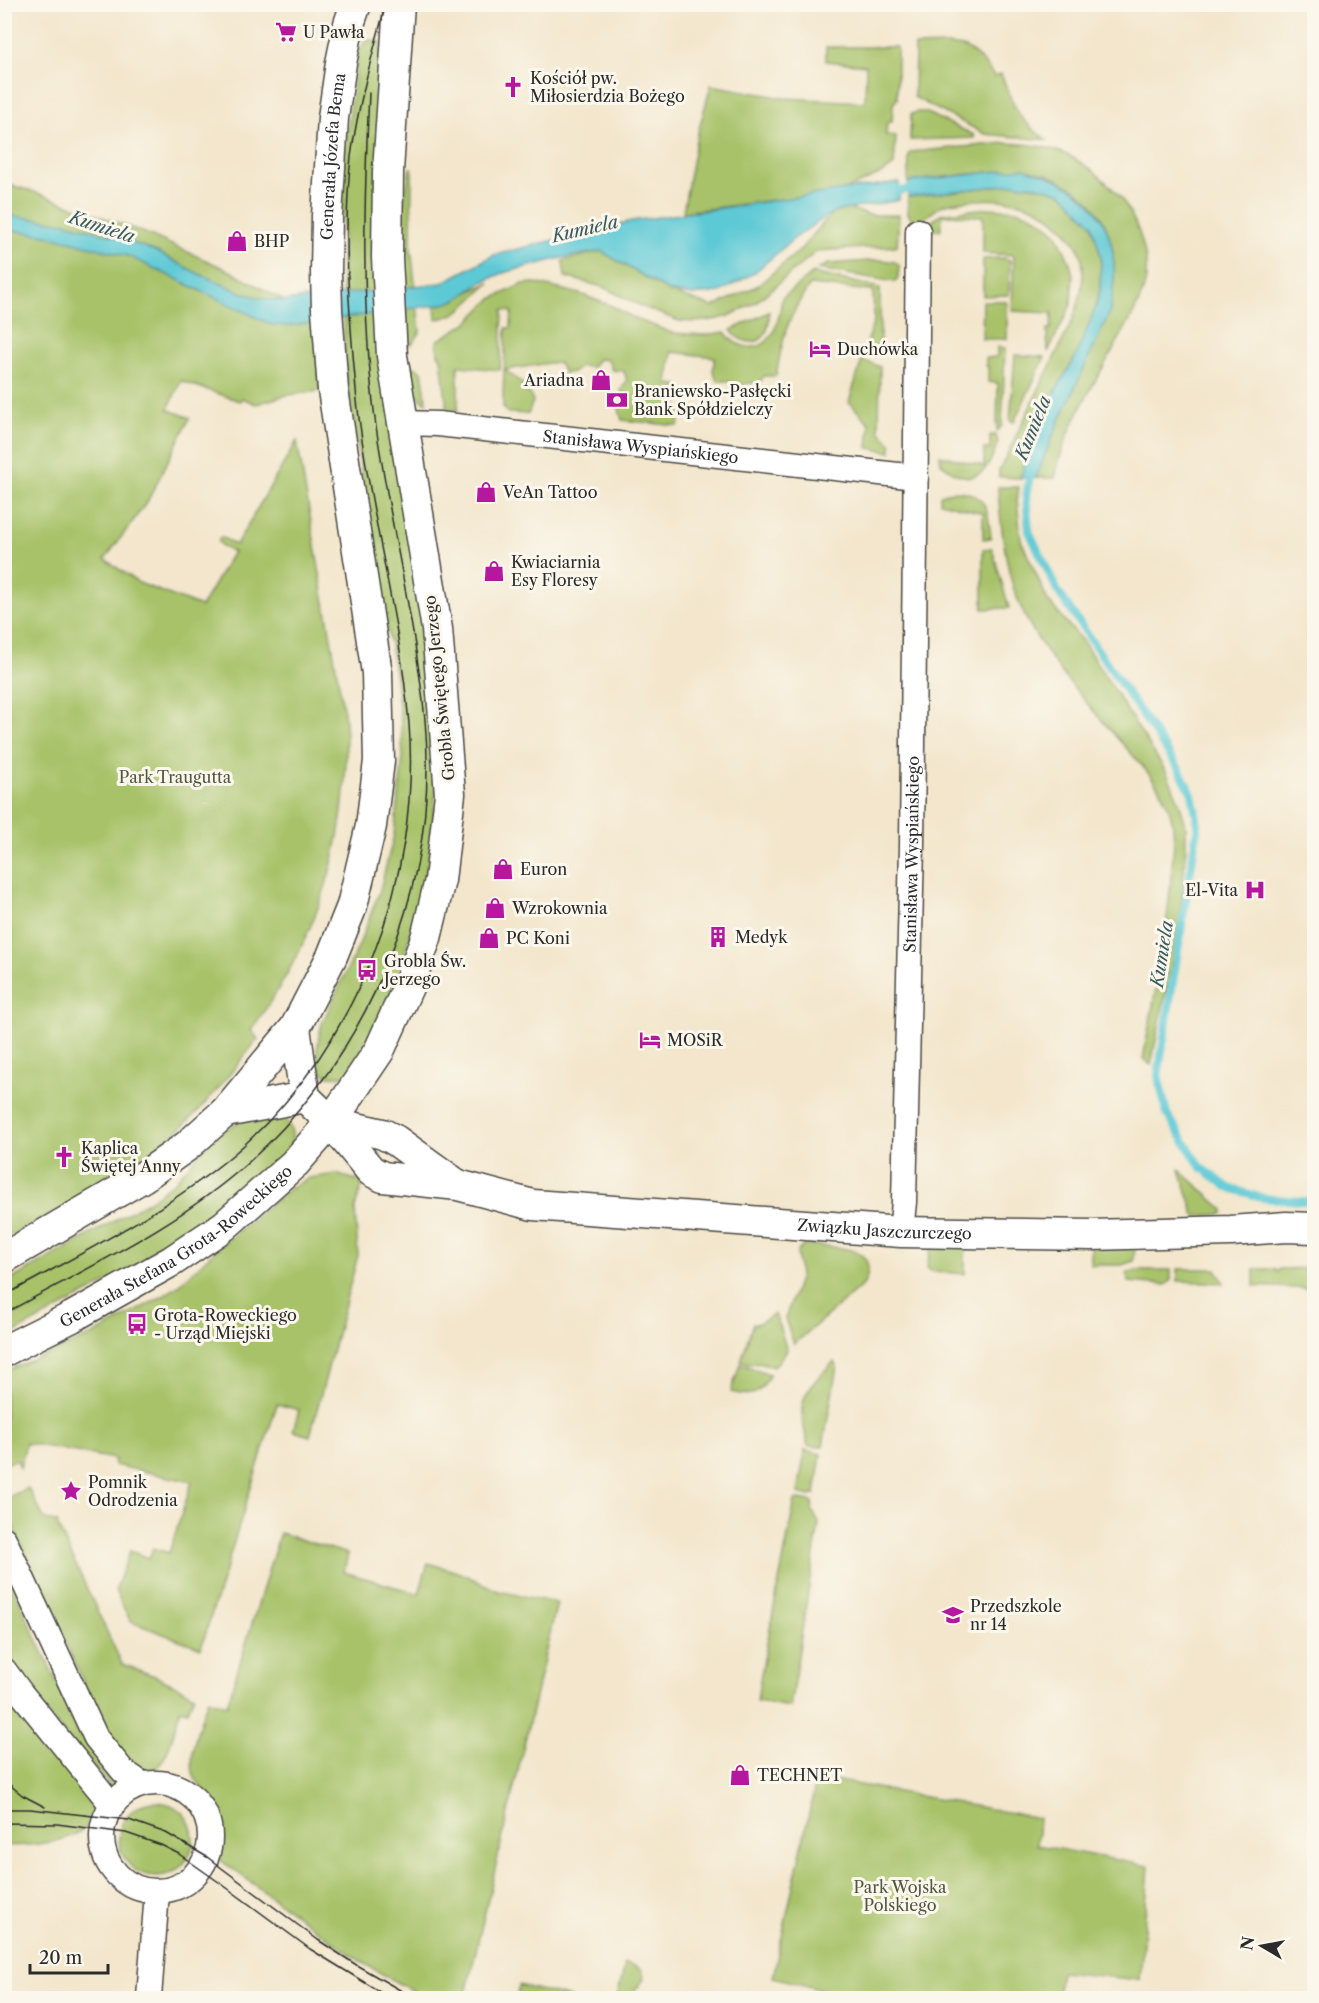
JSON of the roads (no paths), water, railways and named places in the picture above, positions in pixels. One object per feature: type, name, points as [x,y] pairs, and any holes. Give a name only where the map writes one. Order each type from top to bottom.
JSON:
[{"type":"street","points":[[352,14],[399,12]]},
{"type":"street","name":"Grobla Świętego Jerzego","points":[[331,1122],[379,1051],[412,977],[426,938],[440,880],[450,794],[437,629],[402,423],[389,303],[388,171],[399,12]]},
{"type":"street","name":"Generała Józefa Bema","points":[[295,1028],[332,956],[352,906],[371,826],[380,760],[377,673],[333,390],[327,310],[327,216],[333,118],[352,14]]},
{"type":"street","name":"Stanisława Wyspiańskiego","points":[[901,1232],[904,1202],[912,845],[918,231]]},
{"type":"street","name":"Stanisława Wyspiańskiego","points":[[402,423],[438,424],[916,477]]},
{"type":"street","points":[[295,1028],[305,1097],[331,1122]]},
{"type":"street","points":[[4,1258],[143,1177],[187,1146],[225,1112],[295,1028]]},
{"type":"street","points":[[225,1112],[305,1097]]},
{"type":"street","name":"Związku Jaszczurczego","points":[[331,1122],[383,1134],[458,1185],[533,1205],[901,1232],[1092,1235],[1286,1227],[1314,1228]]},
{"type":"street","name":"Generała Stefana Grota-Roweckiego","points":[[4,1352],[172,1261],[224,1226],[295,1163],[331,1122]]},
{"type":"street","points":[[4,1539],[96,1738],[123,1771],[142,1784]]},
{"type":"street","points":[[4,1670],[112,1805]]},
{"type":"street","points":[[142,1784],[169,1784],[186,1792],[199,1804],[208,1821],[211,1839],[204,1864],[188,1881],[174,1889],[158,1892],[140,1890],[124,1882],[112,1869],[104,1853],[102,1830],[105,1817],[112,1805],[126,1792],[142,1784]]},
{"type":"street","points":[[149,1998],[158,1892]]},
{"type":"water","points":[[1023,168],[1050,177],[1072,188],[1089,203],[1102,220],[1110,239],[1114,262],[1109,314],[1052,437],[1036,478],[1020,478],[1048,414],[1050,400],[1075,358],[1096,307],[1100,290],[1101,257],[1092,224],[1062,193],[1037,186],[1013,184],[908,197],[908,182]]},
{"type":"water","points":[[899,182],[899,200],[833,212],[797,236],[754,273],[720,292],[693,295],[670,292],[601,251],[557,259],[503,273],[482,282],[456,300],[444,304],[288,326],[272,325],[128,256],[45,235],[5,229],[5,215],[66,223],[115,236],[157,252],[243,293],[285,301],[442,283],[494,255],[632,221]]},
{"type":"waterway","name":"Kumiela","points":[[891,192],[918,188]]},
{"type":"waterway","name":"Kumiela","points":[[1032,467],[1026,495],[1029,531],[1057,590],[1179,769],[1192,794],[1198,824],[1158,1076],[1167,1114],[1201,1167],[1229,1188],[1263,1198],[1314,1202]]},
{"type":"tram line","points":[[4,1296],[97,1245],[187,1190],[243,1146],[284,1104],[319,1058],[349,1007],[374,954],[392,898],[404,840],[410,782],[409,724],[399,643],[362,442],[357,401],[347,248],[348,186],[357,118],[386,4]]},
{"type":"tram line","points":[[4,1314],[163,1225],[223,1184],[251,1160],[294,1116],[331,1068],[363,1015],[389,960],[408,902],[421,842],[427,781],[425,720],[415,645],[375,419],[367,337],[365,256],[369,93]]},
{"type":"tram line","points":[[4,1780],[22,1795],[45,1807]]},
{"type":"tram line","points":[[4,1809],[30,1809],[129,1820],[166,1833],[207,1857],[318,1940],[414,1998]]},
{"type":"tram line","points":[[4,1823],[57,1824],[126,1833],[161,1845],[179,1854],[310,1949],[390,1998]]},
{"type":"place","name":"U Pawła","points":[[286,32]]},
{"type":"place","name":"Kościół pw. Miłosierdzia Bożego","points":[[513,87]]},
{"type":"place","name":"BHP","points":[[237,241]]},
{"type":"place","name":"Duchówka","points":[[820,349]]},
{"type":"place","name":"Ariadna","points":[[601,380]]},
{"type":"place","name":"Braniewsko-Pasłęcki Bank Spółdzielczy","points":[[617,400]]},
{"type":"place","name":"VeAn Tattoo","points":[[486,492]]},
{"type":"place","name":"Kwiaciarnia Esy Floresy","points":[[494,571]]},
{"type":"place","name":"Euron","points":[[503,869]]},
{"type":"place","name":"El-Vita","points":[[1255,890]]},
{"type":"place","name":"Wzrokownia","points":[[495,908]]},
{"type":"place","name":"Medyk","points":[[718,937]]},
{"type":"place","name":"PC Koni","points":[[489,938]]},
{"type":"place","name":"Grobla Św. Jerzego","points":[[367,970]]},
{"type":"place","name":"MOSiR","points":[[650,1040]]},
{"type":"place","name":"Kaplica Świętej Anny","points":[[64,1157]]},
{"type":"place","name":"Grota-Roweckiego - Urząd Miejski","points":[[137,1324]]},
{"type":"place","name":"Pomnik Odrodzenia","points":[[71,1491]]},
{"type":"place","name":"Przedszkole nr 14","points":[[953,1615]]},
{"type":"place","name":"TECHNET","points":[[740,1775]]},
{"type":"park label","name":"Park Traugutta","points":[[175,777]]},
{"type":"park label","name":"Park Wojska Polskiego","points":[[900,1896]]}]
